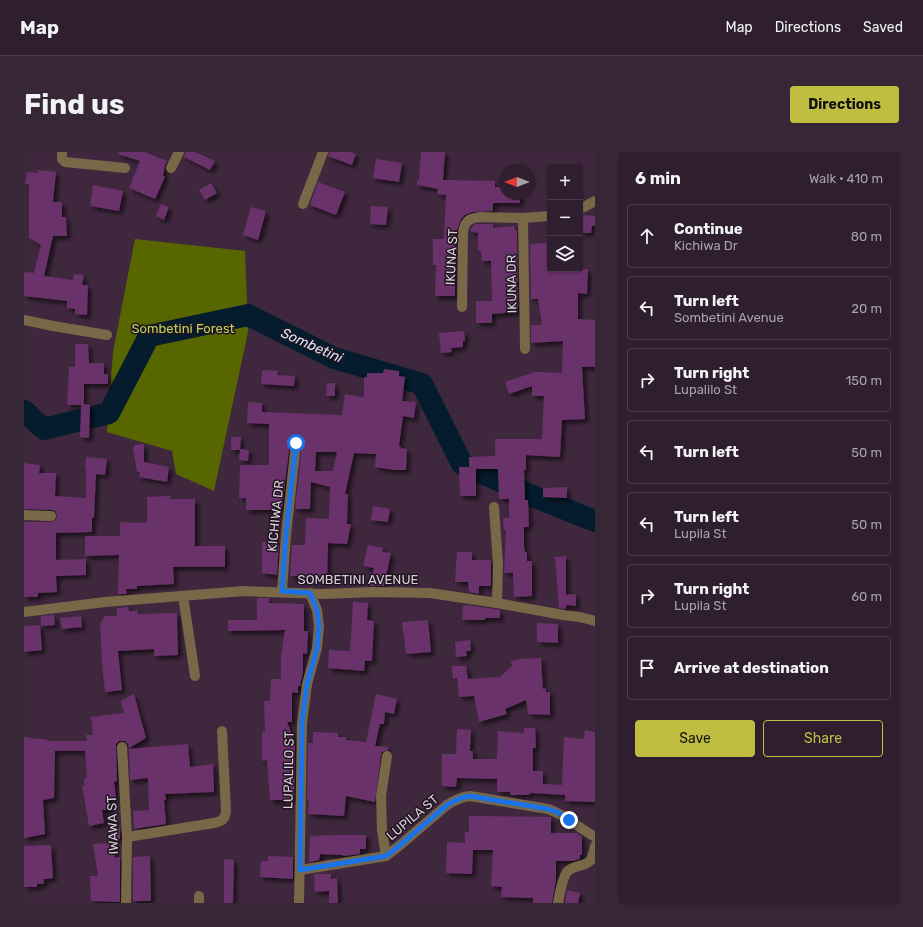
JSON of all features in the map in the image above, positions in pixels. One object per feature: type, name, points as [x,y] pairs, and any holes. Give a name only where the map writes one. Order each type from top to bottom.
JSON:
[{"type":"street","points":[[62,152],[62,160],[65,162],[125,168]]},
{"type":"street","points":[[171,168],[179,152]]},
{"type":"street","points":[[303,204],[322,152]]},
{"type":"street","points":[[583,207],[595,201]]},
{"type":"street","name":"IKUNA ST","points":[[462,307],[463,232],[467,220],[480,217],[523,218],[547,216]]},
{"type":"street","name":"IKUNA DR","points":[[523,218],[525,349]]},
{"type":"street","points":[[24,320],[107,335]]},
{"type":"street","name":"KICHIWA DR","points":[[282,591],[286,535],[296,443]]},
{"type":"street","points":[[494,507],[498,564],[497,603]]},
{"type":"street","points":[[24,515],[51,516]]},
{"type":"street","name":"SOMBETINI AVENUE","points":[[24,612],[106,602],[244,591],[282,591],[323,594],[374,592],[430,593],[497,603],[563,616],[580,617],[595,621]]},
{"type":"street","name":"LUPALILO ST","points":[[300,903],[302,723],[307,684],[317,648],[319,626],[317,610],[310,593]]},
{"type":"street","points":[[183,596],[195,676]]},
{"type":"street","points":[[127,837],[214,823],[222,821],[225,818],[226,811],[222,731]]},
{"type":"street","name":"IWAWA ST","points":[[122,747],[127,837],[126,903]]},
{"type":"street","name":"LUPILA ST","points":[[387,756],[381,796],[382,830],[386,856],[447,805],[462,797],[470,796],[548,809],[557,812],[595,837]]},
{"type":"street","points":[[558,903],[561,884],[567,872],[591,860],[595,846]]},
{"type":"street","points":[[300,870],[386,856]]},
{"type":"green space","name":"Sombetini Forest","points":[[135,239],[245,251],[248,332],[214,491],[176,474],[172,451],[107,432],[113,352]]},
{"type":"building","points":[[119,152],[145,152],[167,161],[163,176],[165,177],[155,199],[129,188],[140,161],[118,154]]},
{"type":"building","points":[[185,152],[195,152],[215,161],[210,170],[184,157]]},
{"type":"building","points":[[329,152],[350,152],[356,154],[352,165],[328,156]]},
{"type":"building","points":[[421,152],[445,152],[443,180],[495,181],[495,187],[499,187],[499,200],[520,200],[520,203],[494,203],[493,211],[472,212],[465,215],[461,219],[457,230],[455,230],[455,296],[435,296],[436,265],[433,265],[433,239],[444,239],[446,195],[437,194],[438,189],[417,185],[417,180],[419,180]]},
{"type":"building","points":[[376,159],[402,163],[399,182],[373,178]]},
{"type":"building","points":[[38,170],[56,172],[53,202],[62,202],[62,217],[66,217],[67,236],[53,236],[44,276],[73,280],[74,274],[84,275],[82,285],[88,285],[87,315],[75,314],[75,309],[67,308],[67,301],[24,296],[24,272],[34,273],[41,245],[29,238],[29,184],[25,184],[27,172],[38,173]]},
{"type":"building","points":[[318,182],[345,192],[336,215],[310,205]]},
{"type":"building","points":[[211,183],[217,193],[205,200],[199,190]]},
{"type":"building","points":[[93,185],[123,191],[119,211],[90,206]]},
{"type":"building","points":[[161,204],[169,207],[164,220],[156,216]]},
{"type":"building","points":[[371,206],[388,207],[386,225],[370,224]]},
{"type":"building","points":[[251,207],[266,211],[258,240],[243,235]]},
{"type":"building","points":[[583,215],[595,216],[595,226],[592,226],[591,233],[583,233]]},
{"type":"building","points":[[475,224],[493,224],[493,228],[514,226],[515,230],[517,230],[518,312],[492,314],[492,323],[476,323],[476,301],[492,301],[491,261],[482,261],[481,251],[478,251],[478,233],[470,231]]},
{"type":"building","points":[[547,243],[547,272],[583,272],[583,269],[588,269],[587,294],[578,293],[578,319],[595,320],[595,367],[582,367],[585,419],[562,420],[560,457],[526,455],[526,470],[524,470],[525,500],[528,500],[529,527],[524,527],[524,547],[525,552],[527,552],[527,561],[532,561],[532,596],[514,597],[513,573],[504,573],[506,530],[504,530],[503,518],[509,518],[509,499],[499,499],[498,469],[476,469],[476,496],[460,496],[459,467],[469,467],[469,457],[495,456],[495,439],[542,439],[544,396],[532,396],[532,386],[509,394],[505,382],[535,372],[562,373],[563,341],[531,343],[531,325],[542,325],[538,299],[531,299],[530,244]]},
{"type":"building","points":[[464,331],[465,341],[463,341],[463,347],[451,348],[452,352],[441,353],[439,333]]},
{"type":"building","points":[[75,344],[88,344],[89,363],[104,363],[104,374],[108,374],[108,384],[84,384],[84,404],[90,405],[89,438],[80,437],[81,405],[67,405],[69,367],[75,367]]},
{"type":"building","points":[[384,369],[399,371],[399,376],[405,377],[402,401],[416,402],[414,418],[403,416],[399,446],[401,446],[400,448],[407,449],[406,470],[375,467],[376,454],[354,453],[345,494],[348,494],[347,524],[351,524],[347,544],[328,543],[327,581],[310,579],[310,576],[290,576],[292,545],[305,545],[306,518],[329,519],[330,487],[311,482],[310,509],[295,509],[302,444],[300,438],[294,437],[290,442],[282,508],[280,508],[280,510],[246,510],[246,498],[239,498],[240,465],[269,465],[269,424],[247,423],[248,402],[262,403],[262,412],[342,415],[345,394],[364,397],[364,377],[367,377],[367,373],[383,373]],"holes":[[[316,452],[337,452],[333,471],[315,471]]]},
{"type":"building","points":[[262,370],[278,371],[277,375],[295,376],[294,386],[261,384]]},
{"type":"building","points":[[327,383],[335,383],[335,396],[326,396]]},
{"type":"building","points":[[231,437],[241,437],[240,449],[249,450],[248,461],[239,460],[240,450],[231,450]]},
{"type":"building","points":[[144,444],[144,462],[169,467],[167,482],[139,477],[140,472],[137,472],[133,448],[134,445]]},
{"type":"building","points":[[86,457],[107,459],[105,475],[96,474],[92,532],[56,533],[56,560],[86,559],[86,575],[56,576],[57,592],[38,593],[38,597],[24,597],[24,522],[51,522],[56,520],[57,516],[55,511],[52,510],[24,509],[24,463],[40,465],[39,473],[56,473],[55,496],[86,498]]},
{"type":"building","points":[[567,487],[567,498],[543,497],[543,488]]},
{"type":"building","points":[[170,496],[171,499],[195,499],[195,546],[225,546],[225,567],[173,567],[174,584],[137,586],[137,589],[126,589],[127,594],[118,594],[119,555],[85,556],[85,536],[120,536],[120,522],[147,523],[147,497]]},
{"type":"building","points":[[373,506],[390,509],[388,522],[371,520]]},
{"type":"building","points":[[262,542],[275,542],[275,545],[279,545],[277,575],[262,573]]},
{"type":"building","points":[[368,545],[383,548],[382,552],[391,553],[384,586],[370,586],[374,568],[363,566]]},
{"type":"building","points":[[457,552],[472,552],[472,560],[491,560],[491,586],[479,586],[479,594],[469,592],[468,582],[455,582]]},
{"type":"building","points":[[566,556],[566,595],[576,594],[576,606],[566,605],[566,609],[559,608],[555,557]]},
{"type":"building","points":[[257,598],[269,598],[269,603],[304,604],[304,631],[308,631],[307,654],[303,653],[303,672],[300,686],[298,686],[298,693],[292,692],[292,722],[287,722],[295,743],[294,800],[270,800],[267,760],[262,761],[262,732],[265,732],[264,701],[270,701],[271,679],[281,679],[281,656],[285,630],[228,631],[228,620],[257,620]]},
{"type":"building","points":[[353,602],[368,603],[367,620],[374,621],[372,661],[365,661],[364,671],[328,668],[329,650],[350,651]]},
{"type":"building","points":[[468,605],[500,610],[500,618],[485,618],[485,620],[462,620],[463,606]]},
{"type":"building","points":[[128,607],[129,611],[138,611],[138,614],[177,613],[178,655],[154,656],[154,649],[118,651],[122,690],[105,692],[100,624],[105,616],[117,616],[117,608]]},
{"type":"building","points":[[54,615],[55,625],[41,626],[41,616]]},
{"type":"building","points":[[81,616],[82,627],[62,629],[60,618]]},
{"type":"building","points":[[428,620],[431,652],[406,654],[402,622]]},
{"type":"building","points":[[537,623],[558,624],[558,643],[537,642]]},
{"type":"building","points":[[40,625],[42,650],[24,652],[24,626]]},
{"type":"building","points":[[470,640],[471,651],[466,651],[467,656],[456,657],[455,642]]},
{"type":"building","points":[[541,658],[543,689],[546,688],[546,692],[550,692],[550,715],[528,714],[526,700],[505,709],[507,714],[479,722],[474,696],[459,697],[457,678],[453,679],[452,666],[466,666],[468,679],[500,677],[512,666],[511,661]]},
{"type":"building","points":[[134,694],[146,738],[129,748],[125,741],[119,741],[116,744],[117,781],[114,782],[116,798],[108,799],[109,810],[102,810],[104,823],[89,826],[82,786],[84,786],[84,778],[87,778],[85,751],[55,751],[54,798],[43,800],[45,834],[24,838],[24,737],[49,740],[48,741],[87,741],[86,735],[93,735],[91,717],[124,713],[121,701]]},
{"type":"building","points":[[376,694],[397,699],[394,714],[385,712],[384,724],[380,724],[375,746],[388,747],[388,750],[382,752],[381,755],[375,802],[346,796],[344,816],[308,814],[308,743],[313,743],[313,732],[338,733],[338,737],[346,737],[346,740],[366,742]]},
{"type":"building","points":[[524,728],[535,728],[536,748],[533,748],[533,771],[543,771],[543,784],[562,785],[564,737],[584,739],[585,730],[595,732],[595,802],[565,801],[565,795],[531,793],[528,795],[510,795],[510,792],[497,792],[497,779],[457,778],[456,787],[442,786],[442,754],[456,754],[457,729],[471,730],[470,751],[473,751],[473,759],[497,759],[498,731],[524,733]]},
{"type":"building","points":[[188,744],[190,767],[213,764],[214,792],[165,794],[166,824],[133,829],[133,811],[149,810],[148,778],[130,780],[129,749]]},
{"type":"building","points":[[469,816],[551,817],[551,833],[577,833],[582,837],[582,855],[580,855],[580,859],[573,861],[556,861],[556,880],[552,903],[533,903],[533,898],[501,897],[502,887],[491,886],[493,850],[473,850],[472,874],[446,873],[447,842],[465,843],[465,832],[469,832]]},
{"type":"building","points":[[110,828],[120,828],[120,839],[110,839]]},
{"type":"building","points":[[366,835],[366,849],[360,849],[360,854],[343,856],[320,854],[319,860],[309,862],[310,836]]},
{"type":"building","points":[[113,843],[115,858],[120,857],[120,902],[91,901],[90,876],[98,876],[93,844]]},
{"type":"building","points":[[51,845],[53,878],[44,879],[44,884],[37,884],[37,887],[24,887],[24,846]]},
{"type":"building","points":[[150,856],[151,901],[133,901],[133,857]]},
{"type":"building","points":[[268,856],[293,857],[293,879],[260,877],[261,861],[268,861]]},
{"type":"building","points":[[224,859],[234,860],[233,903],[224,903]]},
{"type":"building","points":[[314,874],[331,874],[331,879],[337,878],[338,903],[329,903],[329,891],[315,892]]},
{"type":"building","points":[[567,890],[580,893],[578,903],[565,903]]},
{"type":"waterway","name":"Sombetini","points":[[24,411],[44,429],[109,413],[149,336],[248,315],[334,358],[422,384],[462,464],[535,497],[595,521]]},
{"type":"route","points":[[296,443],[286,535],[282,591],[310,593],[317,610],[319,626],[317,648],[307,684],[302,723],[300,870],[386,856],[447,805],[462,797],[470,796],[548,809],[557,812],[569,820]]}]
